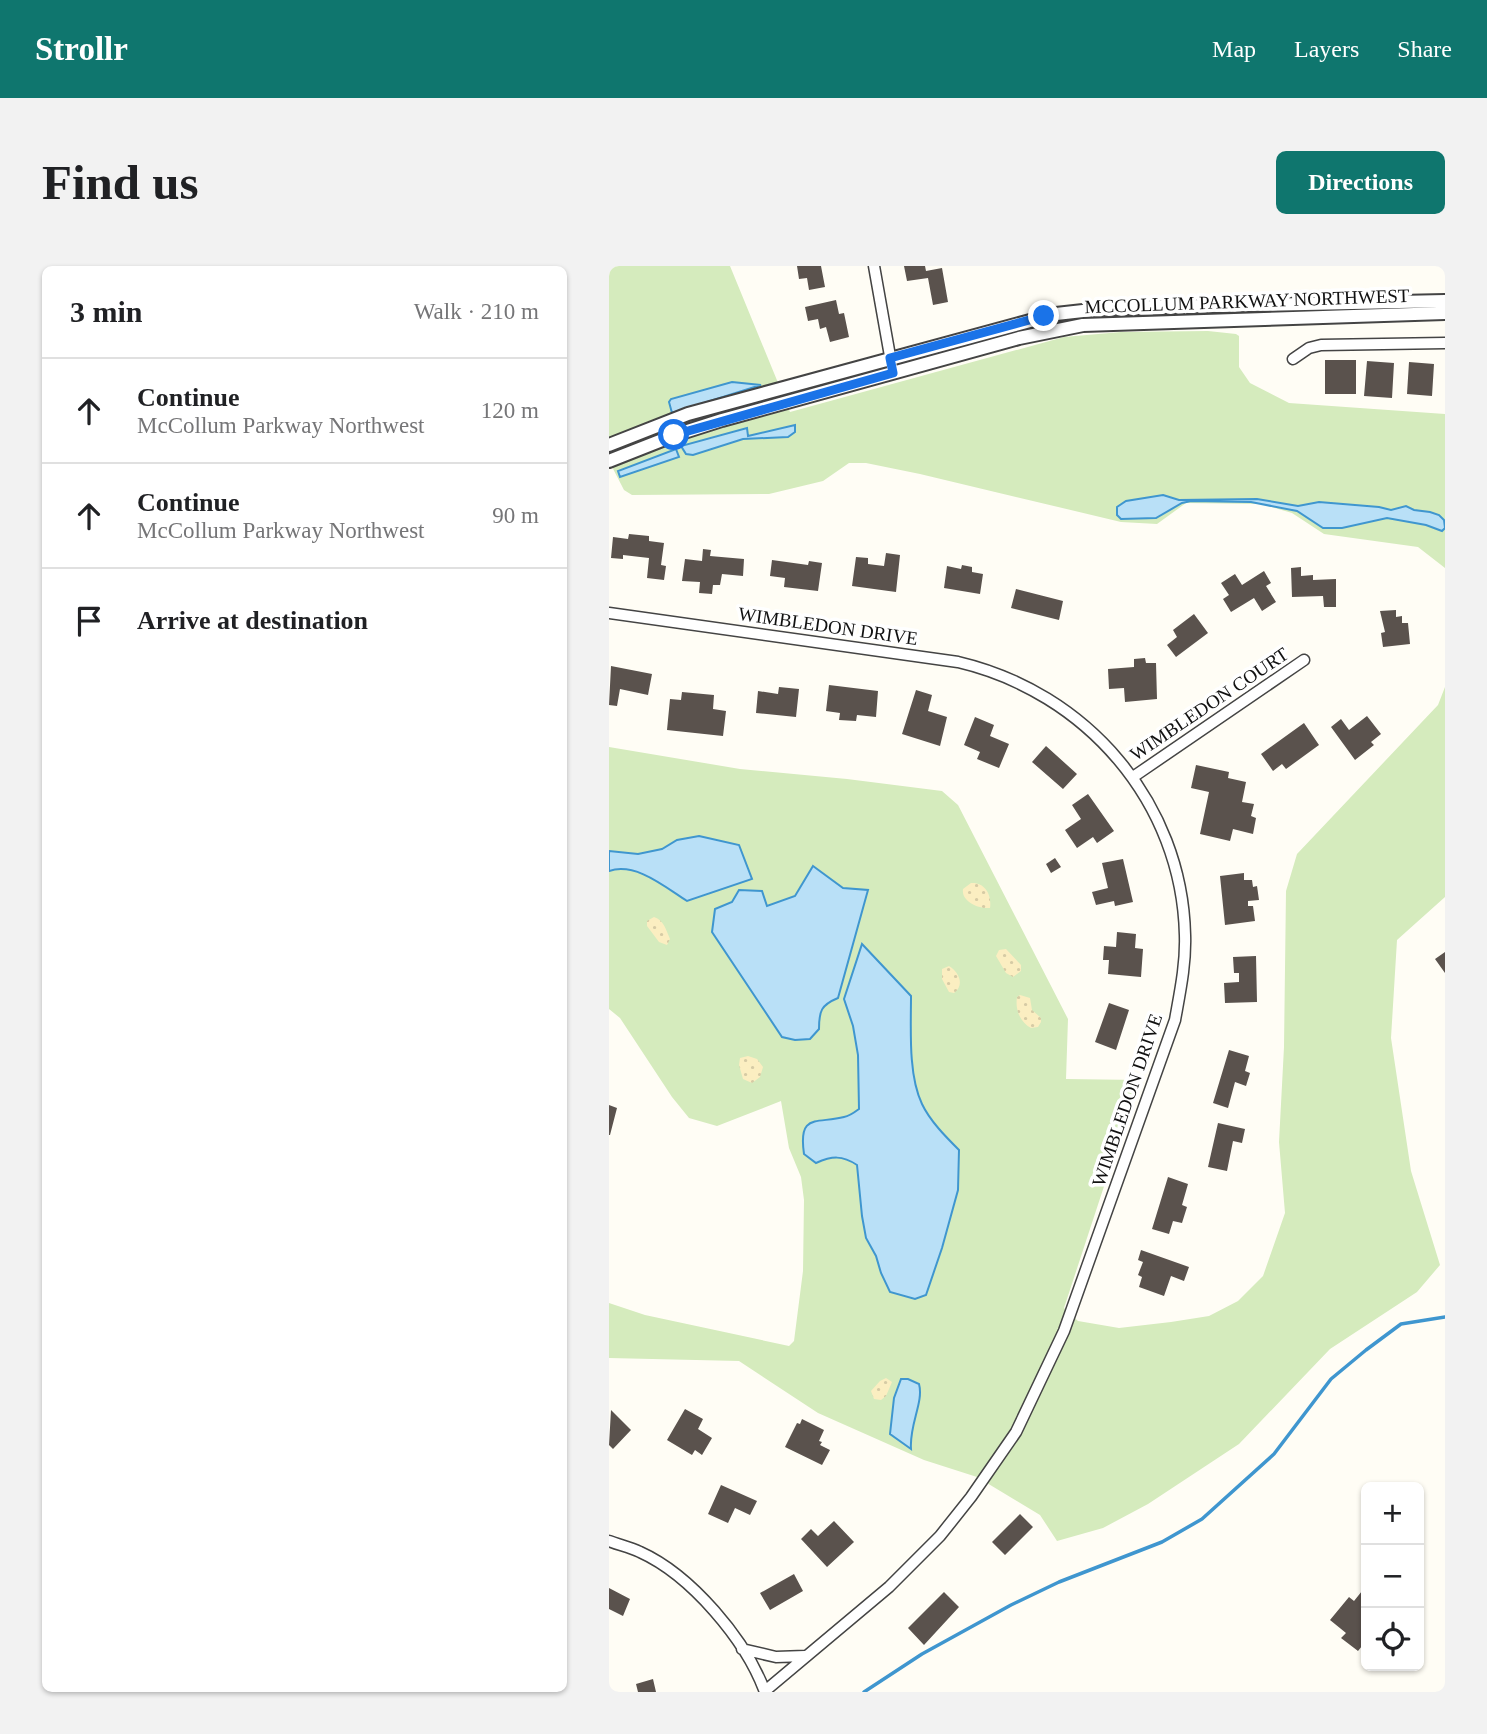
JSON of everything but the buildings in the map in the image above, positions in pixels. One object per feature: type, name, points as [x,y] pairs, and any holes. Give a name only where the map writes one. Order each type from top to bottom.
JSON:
[{"type":"street","points":[[874,266],[893,373]]},
{"type":"street","name":"MCCOLLUM PARKWAY NORTHWEST","points":[[609,445],[688,414],[1031,319],[1083,310],[1445,302]]},
{"type":"street","name":"MCCOLLUM PARKWAY NORTHWEST","points":[[609,461],[693,428],[1019,338],[1083,325],[1445,313]]},
{"type":"street","points":[[1293,359],[1309,348],[1321,345],[1445,343]]},
{"type":"street","name":"WIMBLEDON DRIVE","points":[[609,613],[958,662],[988,669],[1027,685],[1059,704],[1087,727],[1133,777],[1162,831],[1174,864],[1182,900],[1184,969],[1175,1020],[1064,1331],[1016,1432],[940,1536],[888,1587],[765,1691]]},
{"type":"street","name":"WIMBLEDON COURT","points":[[1133,777],[1304,660]]},
{"type":"street","points":[[609,1541],[641,1552],[704,1598],[742,1648],[765,1691]]},
{"type":"street","points":[[742,1648],[776,1657],[806,1656]]},
{"type":"green space","points":[[609,266],[730,266],[790,412],[1064,337],[1121,332],[1208,331],[1236,334],[1239,336],[1239,367],[1250,383],[1289,403],[1445,414],[1445,568],[1418,547],[1324,534],[1292,513],[1261,504],[1186,503],[1157,524],[1121,522],[866,463],[849,463],[823,481],[769,494],[632,495],[624,490],[609,461]]},
{"type":"green space","points":[[1445,687],[1445,897],[1397,940],[1391,1038],[1411,1171],[1440,1265],[1417,1292],[1330,1349],[1239,1444],[1148,1504],[1103,1528],[1057,1541],[1040,1515],[977,1477],[924,1460],[818,1413],[739,1361],[609,1358],[609,1303],[645,1315],[789,1346],[794,1341],[803,1271],[804,1200],[801,1177],[789,1148],[781,1101],[717,1126],[689,1118],[620,1018],[609,1009],[609,747],[740,769],[942,791],[958,805],[1068,1019],[1066,1079],[1139,1080],[1064,1308],[1078,1321],[1119,1328],[1209,1316],[1238,1301],[1263,1276],[1285,1213],[1279,1142],[1284,1047],[1286,891],[1297,854],[1438,705]]},
{"type":"sand","points":[[971,883],[987,890],[990,908],[977,906],[965,898],[963,889]]},
{"type":"sand","points":[[654,917],[660,920],[666,929],[670,939],[667,945],[659,942],[647,926],[647,921]]},
{"type":"sand","points":[[1006,949],[1021,965],[1021,971],[1013,977],[1006,973],[996,956],[999,950]]},
{"type":"sand","points":[[949,966],[956,972],[960,983],[954,993],[949,992],[942,979],[942,969]]},
{"type":"sand","points":[[1020,995],[1030,998],[1032,1010],[1041,1018],[1038,1027],[1031,1028],[1021,1019],[1017,1006],[1017,997]]},
{"type":"sand","points":[[748,1056],[757,1059],[763,1067],[760,1077],[752,1083],[743,1079],[739,1065],[740,1058]]},
{"type":"sand","points":[[886,1378],[892,1382],[886,1396],[881,1400],[874,1399],[871,1391]]},
{"type":"water","points":[[732,382],[761,385],[672,413],[669,402],[671,399]]},
{"type":"water","points":[[795,425],[795,432],[788,437],[743,439],[693,455],[686,454],[681,446],[747,428],[748,436]]},
{"type":"water","points":[[676,449],[679,457],[620,477],[618,471]]},
{"type":"water","points":[[1163,495],[1179,500],[1257,499],[1298,506],[1319,502],[1391,510],[1406,506],[1439,515],[1444,520],[1445,528],[1442,531],[1426,525],[1387,518],[1342,528],[1323,528],[1297,511],[1251,502],[1191,501],[1182,503],[1156,518],[1121,519],[1117,515],[1117,507],[1126,501]]},
{"type":"water","points":[[699,836],[739,845],[752,879],[687,901],[640,873],[619,869],[609,871],[609,851],[638,854],[662,849],[677,840]]},
{"type":"water","points":[[813,866],[843,888],[868,890],[838,998],[822,1009],[819,1029],[810,1039],[795,1040],[782,1037],[712,932],[715,909],[732,902],[739,890],[762,891],[767,906],[795,896]]},
{"type":"water","points":[[862,944],[911,996],[911,1051],[918,1092],[929,1117],[959,1150],[958,1190],[942,1248],[926,1295],[915,1299],[890,1292],[881,1273],[876,1256],[866,1238],[857,1165],[847,1159],[837,1158],[816,1163],[804,1154],[803,1141],[807,1126],[817,1121],[846,1116],[859,1109],[858,1055],[853,1026],[844,999]]},
{"type":"water","points":[[901,1379],[919,1384],[920,1391],[911,1449],[890,1434],[894,1398]]},
{"type":"waterway","points":[[864,1692],[922,1654],[1011,1605],[1059,1582],[1162,1542],[1202,1519],[1274,1454],[1331,1379],[1401,1324],[1445,1317]]},
{"type":"route","points":[[674,435],[893,373],[890,358],[1044,316]]}]
